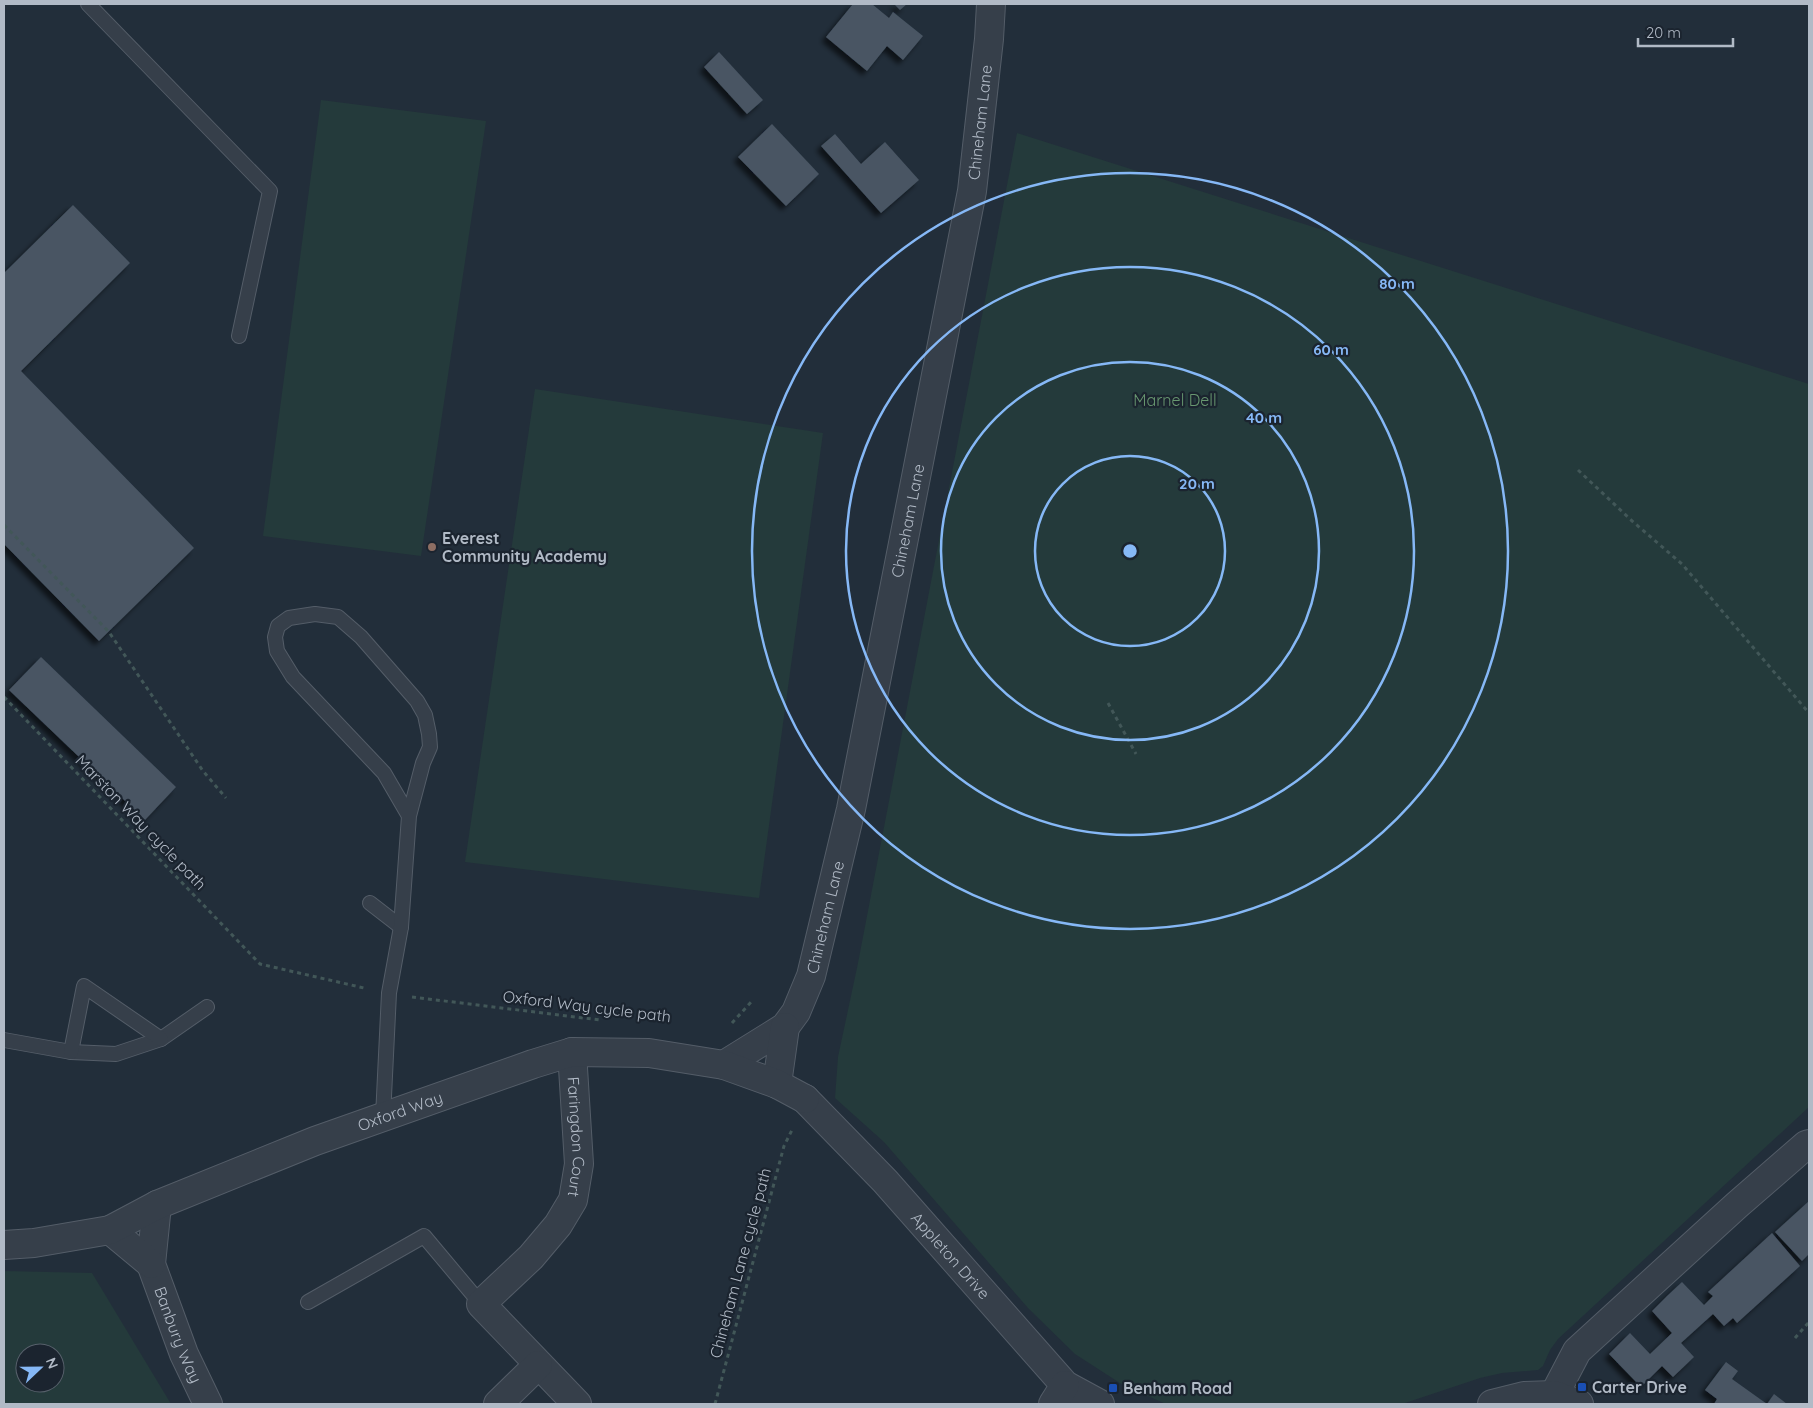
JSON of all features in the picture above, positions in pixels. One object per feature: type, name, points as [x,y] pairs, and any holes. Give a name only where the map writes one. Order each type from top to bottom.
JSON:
[{"type":"street","name":"Chineham Lane","points":[[724,1065],[785,1027],[796,1012],[811,976],[851,809],[972,191],[989,40],[991,4]]},
{"type":"street","name":"Chineham Lane","points":[[776,1084],[785,1027]]},
{"type":"street","name":"Oxford Way","points":[[4,1245],[110,1230],[157,1205],[315,1141],[572,1052],[649,1054],[724,1065],[776,1084],[805,1098]]},
{"type":"street","name":"Faringdon Court","points":[[481,1304],[553,1232],[573,1200],[579,1164],[572,1052]]},
{"type":"street","name":"Appleton Drive","points":[[805,1098],[885,1181],[1059,1395],[1100,1404]]},
{"type":"street","points":[[1554,1395],[1577,1351],[1737,1205],[1809,1144]]},
{"type":"street","points":[[150,1264],[157,1205]]},
{"type":"street","points":[[110,1230],[150,1264]]},
{"type":"street","name":"Banbury Way","points":[[150,1264],[184,1354],[208,1404]]},
{"type":"street","points":[[481,1304],[577,1404]]},
{"type":"street","points":[[498,1404],[538,1365]]},
{"type":"street","points":[[1492,1404],[1524,1396],[1554,1395],[1580,1404]]},
{"type":"lane","points":[[88,4],[270,191],[239,336]]},
{"type":"lane","points":[[383,1117],[389,993],[401,927],[410,816],[423,764],[430,747],[425,715],[417,701],[361,637],[338,617],[315,614],[289,618],[278,626],[275,637],[277,651],[293,677],[384,773],[410,816]]},
{"type":"lane","points":[[370,903],[401,927]]},
{"type":"lane","points":[[71,1052],[84,986],[161,1039]]},
{"type":"lane","points":[[4,1040],[71,1052],[116,1054],[161,1039],[207,1007]]},
{"type":"lane","points":[[308,1302],[424,1236],[481,1304]]},
{"type":"path","points":[[1578,470],[1631,520],[1682,564],[1809,713]]},
{"type":"path","points":[[4,525],[109,632],[203,771],[226,798]]},
{"type":"path","name":"Marston Way cycle path","points":[[4,697],[260,964],[364,988]]},
{"type":"path","points":[[1108,703],[1136,754]]},
{"type":"path","name":"Oxford Way cycle path","points":[[405,996],[607,1021]]},
{"type":"path","points":[[727,1028],[752,1001]]},
{"type":"path","name":"Chineham Lane cycle path","points":[[715,1404],[784,1146],[792,1129]]},
{"type":"path","points":[[1795,1338],[1809,1322]]},
{"type":"green space","points":[[321,100],[486,121],[421,556],[263,536]]},
{"type":"green space","name":"Marnel Dell","points":[[1017,133],[1809,384],[1809,1107],[1558,1339],[1550,1350],[1543,1366],[1538,1370],[1502,1373],[1480,1378],[1402,1404],[1166,1404],[1123,1385],[1075,1354],[1028,1308],[884,1142],[835,1098],[838,1057],[858,963]]},
{"type":"green space","points":[[535,389],[823,433],[759,898],[465,862]]},
{"type":"green space","points":[[4,1271],[92,1273],[171,1404],[4,1404]]},
{"type":"building","points":[[853,4],[872,4],[889,18],[893,12],[923,36],[903,60],[887,46],[867,71],[826,37]]},
{"type":"building","points":[[894,4],[907,4],[900,10]]},
{"type":"building","points":[[719,52],[763,100],[747,114],[704,67]]},
{"type":"building","points":[[772,124],[819,174],[786,206],[738,157]]},
{"type":"building","points":[[835,134],[861,164],[885,142],[919,180],[881,213],[821,146]]},
{"type":"building","points":[[73,205],[130,263],[21,371],[194,548],[99,641],[4,544],[4,273]]},
{"type":"building","points":[[41,657],[176,787],[145,820],[9,690]]},
{"type":"building","points":[[1809,1201],[1809,1254],[1802,1261],[1775,1232]]},
{"type":"building","points":[[1772,1233],[1800,1266],[1737,1323],[1733,1318],[1724,1326],[1713,1314],[1681,1343],[1694,1357],[1673,1377],[1662,1366],[1641,1387],[1609,1354],[1630,1333],[1650,1354],[1672,1333],[1652,1311],[1667,1296],[1682,1282],[1704,1305],[1713,1296],[1708,1292]]},
{"type":"building","points":[[1726,1362],[1738,1371],[1732,1379],[1767,1404],[1714,1404],[1717,1399],[1705,1390]]},
{"type":"building","points":[[1774,1394],[1787,1404],[1767,1404]]},
{"type":"place","name":"Everest Community Academy","points":[[432,547]]},
{"type":"place","name":"Carter Drive","points":[[1582,1387]]},
{"type":"place","name":"Benham Road","points":[[1113,1388]]}]
